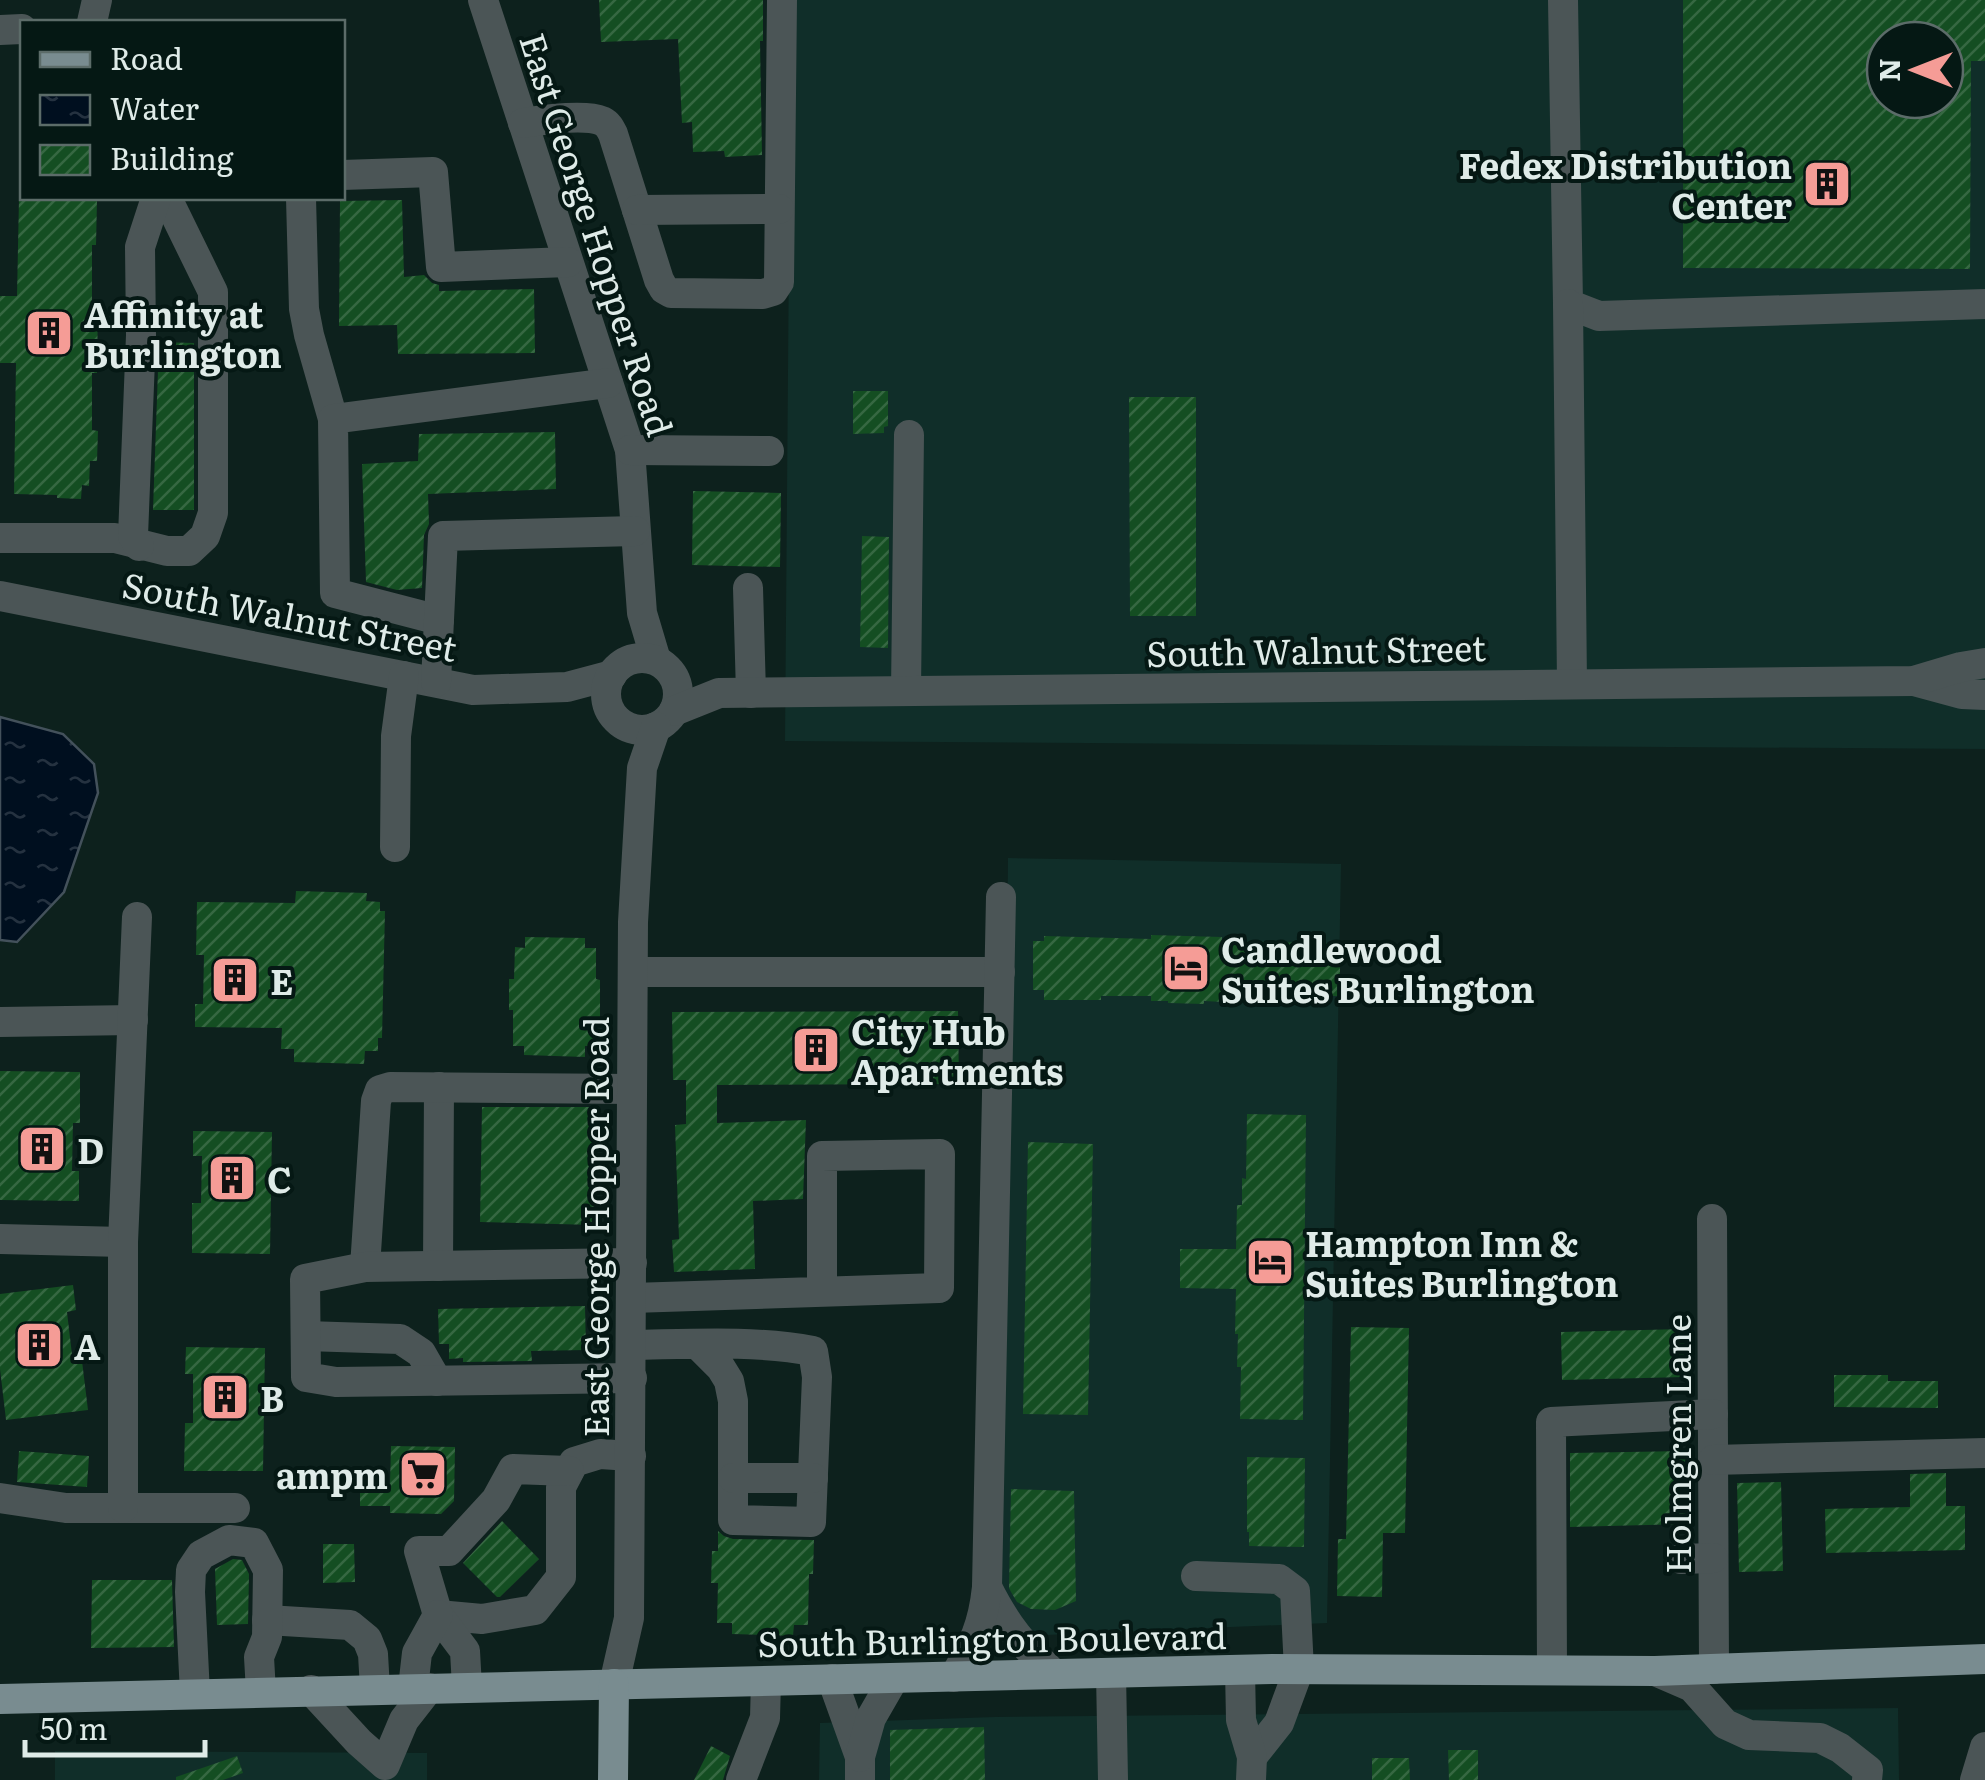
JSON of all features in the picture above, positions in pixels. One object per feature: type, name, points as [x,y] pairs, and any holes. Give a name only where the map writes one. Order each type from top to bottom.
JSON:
[{"type":"main road","name":"South Burlington Boulevard","points":[[0,1699],[1240,1670],[1655,1670],[1985,1660]]},
{"type":"main road","points":[[613,1780],[614,1684]]},
{"type":"street","name":"East George Hopper Road","points":[[484,0],[630,450],[642,613],[641,666]]},
{"type":"street","points":[[523,122],[603,122],[613,134],[659,280],[671,294],[774,291],[778,282],[782,0]]},
{"type":"street","points":[[1563,0],[1572,684]]},
{"type":"street","points":[[345,174],[433,172],[442,267],[568,262]]},
{"type":"street","points":[[139,546],[133,536],[142,335],[140,247],[155,200]]},
{"type":"street","points":[[0,538],[115,538],[167,551],[188,551],[205,536],[213,513],[212,292],[168,200]]},
{"type":"street","points":[[301,200],[304,310],[333,419],[335,593],[440,620]]},
{"type":"street","points":[[637,210],[780,209]]},
{"type":"street","points":[[1568,304],[1599,316],[1985,304]]},
{"type":"street","points":[[333,419],[608,383]]},
{"type":"street","points":[[906,691],[909,436]]},
{"type":"street","points":[[630,450],[768,451]]},
{"type":"street","points":[[436,682],[444,536],[635,531]]},
{"type":"street","points":[[748,588],[751,693]]},
{"type":"street","name":"South Walnut Street","points":[[0,596],[474,690],[567,687],[641,666],[719,693],[1914,681],[1962,694],[1985,694]]},
{"type":"street","points":[[1985,664],[1980,679],[1985,694]]},
{"type":"street","name":"South Walnut Street","points":[[1914,681],[1985,664]]},
{"type":"street","points":[[641,666],[675,678],[678,690],[678,701],[642,720],[606,694],[641,666]]},
{"type":"street","points":[[395,847],[396,736],[404,676]]},
{"type":"street","points":[[567,687],[642,720]]},
{"type":"street","name":"South Walnut Street","points":[[642,720],[719,693]]},
{"type":"street","name":"East George Hopper Road","points":[[614,1684],[629,1618],[633,922],[642,720]]},
{"type":"street","points":[[954,1676],[975,1643],[984,1618],[987,1587],[1001,897]]},
{"type":"street","points":[[123,1508],[124,1242],[137,917]]},
{"type":"street","points":[[633,972],[1000,972]]},
{"type":"street","points":[[0,1022],[133,1020]]},
{"type":"street","points":[[438,1266],[439,1087]]},
{"type":"street","points":[[365,1266],[376,1100],[380,1090],[632,1088]]},
{"type":"street","points":[[632,1298],[939,1288],[940,1154],[822,1156],[822,1291]]},
{"type":"street","name":"Holmgren Lane","points":[[1712,1219],[1714,1669]]},
{"type":"street","points":[[0,1240],[124,1242]]},
{"type":"street","points":[[632,1264],[365,1266],[305,1279],[306,1376],[336,1382],[632,1378]]},
{"type":"street","points":[[306,1336],[400,1340],[422,1354],[437,1382]]},
{"type":"street","points":[[632,1345],[697,1344],[776,1344],[812,1350],[817,1377],[810,1522],[733,1520],[730,1381],[697,1344]]},
{"type":"street","points":[[1552,1670],[1563,1565],[1551,1422],[1713,1414]]},
{"type":"street","points":[[1713,1460],[1985,1453]]},
{"type":"street","points":[[438,1615],[482,1619],[534,1610],[561,1577],[560,1486],[574,1462],[600,1454],[631,1456]]},
{"type":"street","points":[[467,1687],[466,1651],[438,1615],[419,1551],[450,1551],[496,1500],[513,1469],[569,1471]]},
{"type":"street","points":[[733,1478],[812,1478]]},
{"type":"street","points":[[0,1498],[66,1508],[235,1508]]},
{"type":"street","points":[[196,1694],[192,1570],[201,1555],[229,1540],[254,1544],[268,1570],[267,1637],[258,1658],[261,1692]]},
{"type":"street","points":[[1682,1560],[1713,1558]]},
{"type":"street","points":[[1196,1576],[1279,1579],[1295,1590],[1299,1669],[1279,1723],[1251,1768]]},
{"type":"street","points":[[987,1587],[1021,1644],[1054,1674]]},
{"type":"street","points":[[311,1690],[385,1765],[421,1688],[417,1653],[438,1615]]},
{"type":"street","points":[[267,1620],[350,1624],[367,1639],[373,1654],[375,1689]]},
{"type":"street","points":[[1240,1670],[1241,1720],[1251,1768]]},
{"type":"street","points":[[1655,1670],[1692,1687],[1724,1724],[1749,1734],[1820,1738],[1868,1770],[1868,1780]]},
{"type":"street","points":[[1111,1674],[1113,1780]]},
{"type":"street","points":[[860,1768],[871,1718],[894,1678]]},
{"type":"street","points":[[832,1679],[860,1768]]},
{"type":"street","points":[[741,1780],[764,1718],[766,1680]]},
{"type":"street","points":[[1975,1780],[1985,1748]]},
{"type":"shaded area","points":[[791,0],[1985,0],[1985,749],[785,741]]},
{"type":"shaded area","points":[[1008,858],[1341,864],[1327,1623],[1000,1637]]},
{"type":"shaded area","points":[[1898,1708],[1899,1780],[819,1780],[820,1723],[995,1717]]},
{"type":"shaded area","points":[[55,1751],[427,1753],[427,1780],[55,1780]]},
{"type":"water","points":[[0,717],[63,734],[94,764],[98,793],[64,892],[17,942],[0,940]]},
{"type":"building","points":[[599,0],[763,0],[762,155],[725,157],[724,151],[693,152],[692,122],[682,123],[678,39],[601,42]]},
{"type":"building","name":"Fedex Distribution Center","points":[[1683,0],[1985,0],[1985,61],[1971,61],[1970,269],[1683,268]]},
{"type":"building","name":"Affinity at Burlington","points":[[19,198],[97,201],[96,245],[92,245],[92,302],[98,302],[92,430],[98,431],[97,461],[90,461],[89,486],[82,485],[81,499],[14,494],[16,363],[0,363],[0,296],[17,296]]},
{"type":"building","points":[[402,200],[404,277],[424,275],[439,285],[439,291],[534,289],[535,353],[398,354],[397,325],[339,326],[340,201]]},
{"type":"building","points":[[159,342],[194,343],[194,510],[153,510]]},
{"type":"building","points":[[853,391],[888,391],[888,426],[884,433],[853,434]]},
{"type":"building","points":[[1129,397],[1196,397],[1196,616],[1130,616]]},
{"type":"building","points":[[555,432],[556,489],[428,494],[422,588],[397,590],[366,582],[362,464],[418,461],[419,434]]},
{"type":"building","points":[[693,491],[781,493],[780,567],[692,565]]},
{"type":"building","points":[[862,536],[889,537],[888,648],[860,647]]},
{"type":"building","points":[[296,891],[367,893],[366,901],[380,902],[380,911],[385,911],[382,1038],[378,1038],[378,1051],[365,1051],[364,1064],[294,1062],[294,1049],[281,1049],[282,1028],[195,1027],[195,1004],[203,1004],[204,955],[196,955],[197,902],[295,903]]},
{"type":"building","name":"Candlewood Suites Burlington","points":[[1151,935],[1330,943],[1330,947],[1340,948],[1340,996],[1330,996],[1330,1004],[1224,998],[1223,1002],[1204,1004],[1151,1001],[1151,996],[1044,1000],[1044,990],[1033,990],[1033,941],[1044,941],[1044,936],[1151,939]]},
{"type":"building","points":[[525,937],[585,938],[585,948],[596,948],[600,1022],[595,1022],[594,1046],[585,1046],[585,1057],[524,1055],[524,1046],[513,1046],[509,979],[514,979],[515,947],[525,948]]},
{"type":"building","points":[[958,1011],[959,1084],[717,1085],[717,1123],[806,1120],[803,1199],[753,1201],[755,1269],[674,1272],[672,1240],[679,1239],[675,1125],[686,1124],[686,1080],[673,1080],[672,1012]]},
{"type":"building","name":"D","points":[[0,1071],[80,1072],[80,1123],[73,1123],[72,1171],[79,1171],[79,1201],[0,1200]]},
{"type":"building","points":[[482,1107],[596,1107],[594,1225],[480,1222]]},
{"type":"building","name":"Hampton Inn & Suites Burlington","points":[[1247,1114],[1306,1115],[1303,1420],[1240,1419],[1236,1289],[1180,1288],[1180,1249],[1236,1249],[1237,1205],[1242,1205],[1242,1178],[1246,1179]]},
{"type":"building","name":"C","points":[[193,1131],[272,1132],[270,1254],[192,1253],[192,1203],[201,1203],[202,1156],[193,1156]]},
{"type":"building","points":[[1028,1142],[1093,1144],[1088,1415],[1023,1414]]},
{"type":"building","name":"A","points":[[73,1285],[76,1310],[67,1312],[73,1363],[82,1361],[88,1410],[6,1420],[0,1369],[0,1294]]},
{"type":"building","points":[[585,1306],[586,1350],[531,1351],[532,1361],[463,1362],[463,1358],[449,1359],[449,1344],[439,1344],[438,1309]]},
{"type":"building","points":[[1351,1327],[1409,1328],[1405,1533],[1383,1533],[1382,1597],[1337,1596],[1338,1539],[1346,1539]]},
{"type":"building","points":[[1684,1329],[1685,1377],[1562,1380],[1561,1332]]},
{"type":"building","name":"B","points":[[186,1347],[265,1348],[263,1471],[184,1471],[185,1423],[193,1423],[193,1374],[185,1374]]},
{"type":"building","points":[[1834,1375],[1888,1375],[1888,1381],[1938,1381],[1938,1408],[1834,1407]]},
{"type":"building","name":"ampm","points":[[391,1446],[455,1447],[454,1501],[441,1514],[390,1513],[390,1506],[360,1506],[360,1483],[390,1483]]},
{"type":"building","points":[[19,1451],[89,1456],[87,1487],[17,1482]]},
{"type":"building","points":[[1685,1451],[1687,1524],[1570,1527],[1570,1453]]},
{"type":"building","points":[[1247,1457],[1305,1458],[1304,1547],[1249,1546]]},
{"type":"building","points":[[1946,1473],[1946,1506],[1965,1506],[1965,1550],[1826,1553],[1825,1509],[1910,1507],[1910,1474]]},
{"type":"building","points":[[1781,1482],[1783,1571],[1739,1572],[1737,1483]]},
{"type":"building","points":[[1011,1489],[1074,1491],[1076,1601],[1055,1610],[1031,1609],[1017,1602],[1011,1592]]},
{"type":"building","points":[[502,1521],[539,1559],[497,1597],[463,1563]]},
{"type":"building","points":[[718,1531],[733,1539],[814,1540],[808,1625],[794,1625],[793,1636],[732,1634],[732,1623],[717,1623],[718,1583],[711,1583],[712,1551],[718,1551]]},
{"type":"building","points":[[323,1544],[354,1544],[355,1582],[323,1583]]},
{"type":"building","points":[[233,1559],[242,1560],[249,1574],[248,1624],[217,1625],[215,1569]]},
{"type":"building","points":[[92,1580],[172,1580],[174,1647],[91,1648]]},
{"type":"building","points":[[984,1727],[985,1780],[890,1780],[890,1730]]},
{"type":"building","points":[[711,1746],[730,1756],[723,1780],[694,1780]]},
{"type":"building","points":[[1448,1750],[1478,1750],[1478,1780],[1449,1780]]},
{"type":"building","points":[[237,1756],[243,1773],[223,1780],[176,1780],[176,1777]]},
{"type":"building","points":[[1372,1758],[1409,1758],[1410,1780],[1372,1780]]},
{"type":"place","name":"Fedex Distribution Center","points":[[1827,184]]},
{"type":"place","name":"Affinity at Burlington","points":[[49,333]]},
{"type":"place","name":"Candlewood Suites Burlington","points":[[1186,968]]},
{"type":"place","name":"E","points":[[235,980]]},
{"type":"place","name":"City Hub Apartments","points":[[816,1050]]},
{"type":"place","name":"D","points":[[42,1149]]},
{"type":"place","name":"C","points":[[232,1178]]},
{"type":"place","name":"Hampton Inn & Suites Burlington","points":[[1270,1262]]},
{"type":"place","name":"A","points":[[39,1345]]},
{"type":"place","name":"B","points":[[225,1397]]},
{"type":"place","name":"ampm","points":[[423,1474]]}]
